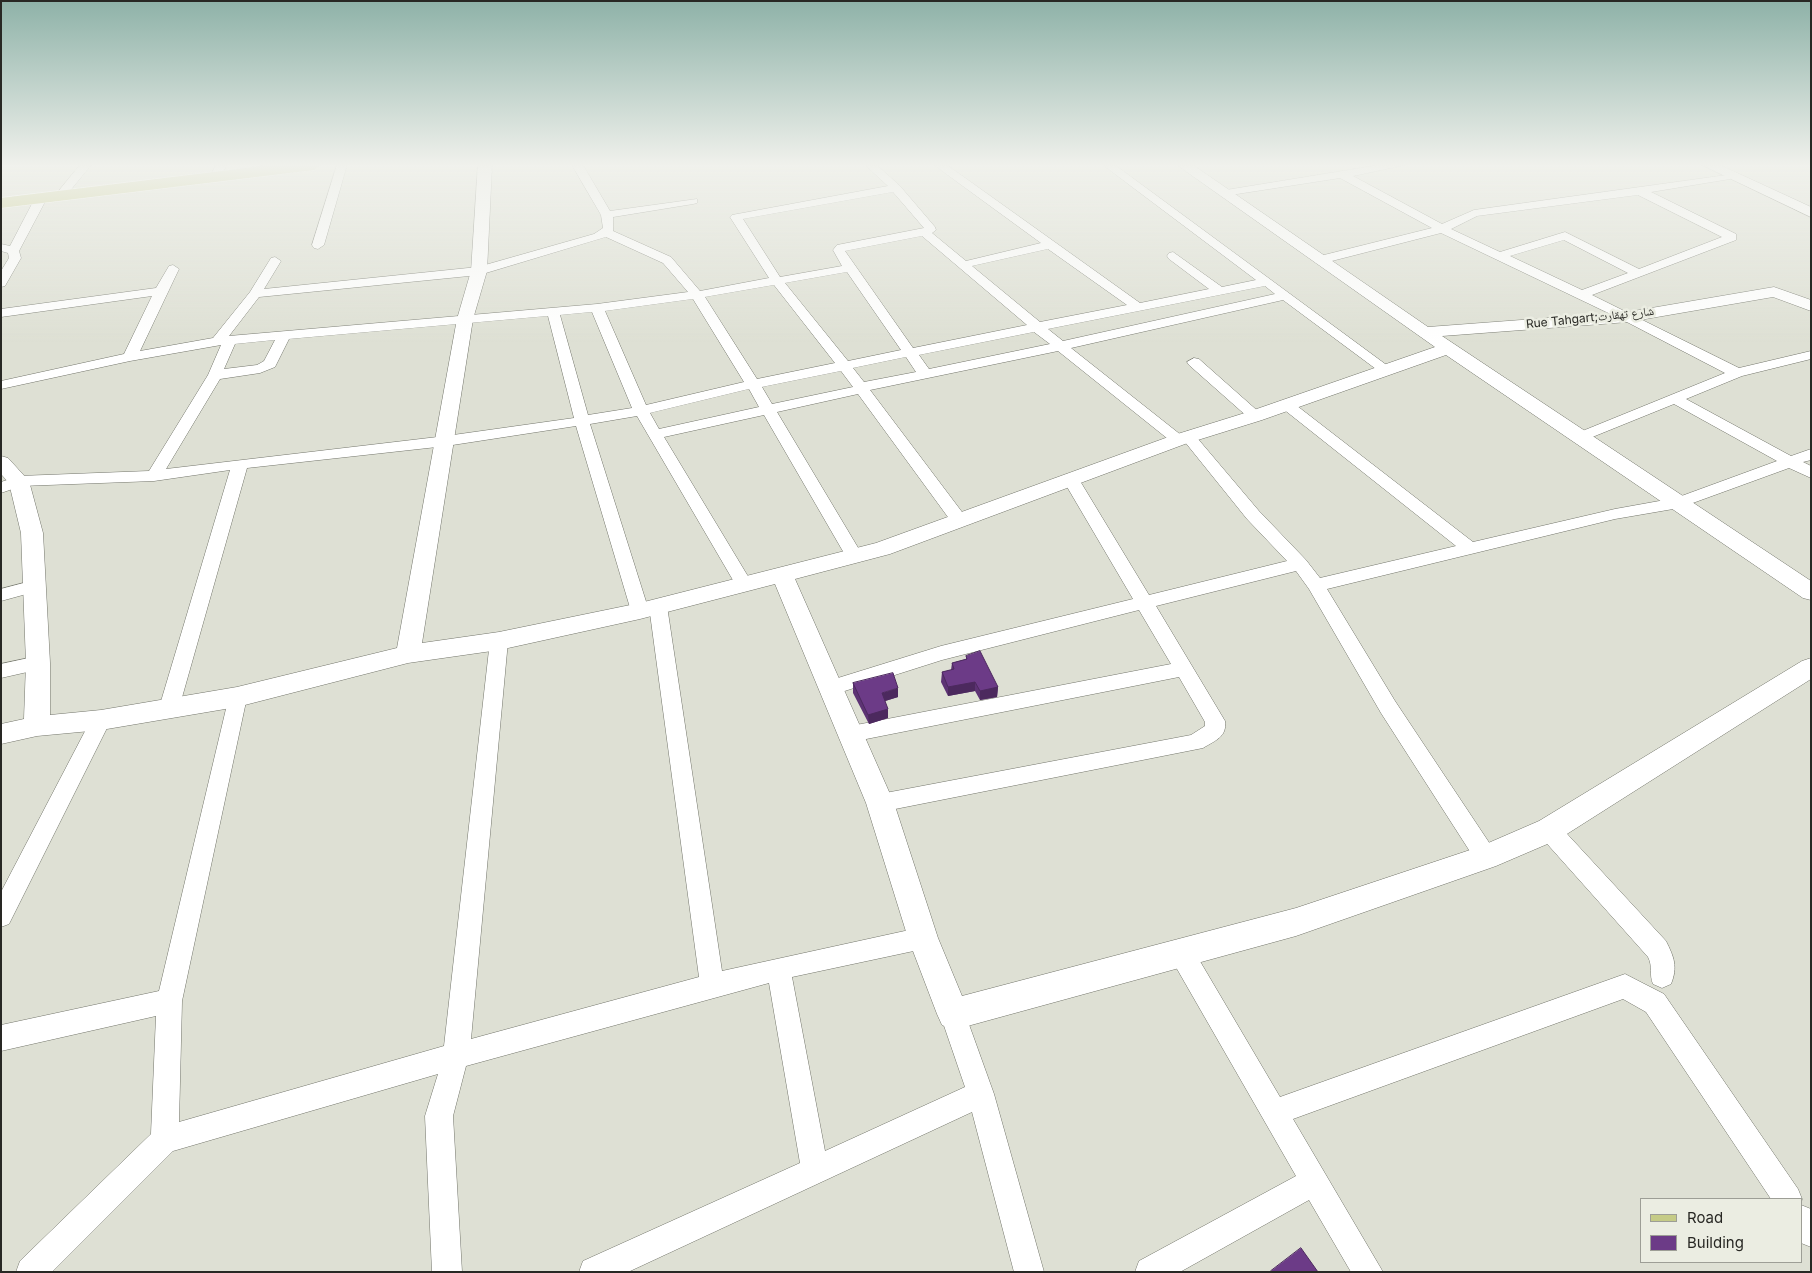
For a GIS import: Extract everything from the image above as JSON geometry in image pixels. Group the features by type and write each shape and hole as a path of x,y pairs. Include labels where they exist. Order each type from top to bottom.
{"street":[{"path":"1,283 15,258 13,251 27,224"},
{"path":"318,245 324,224"},
{"path":"408,654 446,441 465,319 479,271 482,224"},
{"path":"255,294 479,271 598,237 609,229 608,224"},
{"path":"741,224 777,281 844,365 959,520"},
{"path":"925,374 839,250 841,248 930,230 926,224"},
{"path":"1020,224 1138,308"},
{"path":"1188,224 1386,369"},
{"path":"1269,224 1448,348 1811,592"},
{"path":"1433,224 1628,317 1737,373"},
{"path":"1320,260 1442,229 1451,224"},
{"path":"1581,295 1732,237 1707,224"},
{"path":"604,232 667,260 696,295 753,384 854,556"},
{"path":"924,232 1037,328 1183,438 1300,564 1316,585 1388,707 1486,857"},
{"path":"1498,256 1565,236 1638,273"},
{"path":"963,264 1049,245"},
{"path":"1,247 13,251"},
{"path":"1174,256 1221,292"},
{"path":"154,476 215,375 224,341 275,261"},
{"path":"1,385 130,357 224,341 597,308 696,295 850,268"},
{"path":"130,357 161,290 173,269"},
{"path":"37,726 38,663 32,533 6,473 154,476 240,464 446,441 582,421 641,411 753,384 844,365 1267,282"},
{"path":"1,314 161,290"},
{"name":"Rue Tahgart;شارع تهقارت","path":"1425,332 1628,317 1774,292 1811,306"},
{"path":"655,434 1284,296"},
{"path":"597,308 641,411 743,583"},
{"path":"552,312 582,421 649,609 712,984"},
{"path":"215,375 260,369 270,364 284,336"},
{"path":"1,734 37,726 101,720 237,696 408,654 498,641 649,609 743,583 882,549 1183,438 1255,416 1448,348"},
{"path":"1580,437 1737,373 1804,357 1811,365"},
{"path":"1194,362 1255,416"},
{"path":"1676,399 1811,473"},
{"path":"1287,405 1470,548"},
{"path":"1316,585 1615,514 1679,503 1811,454"},
{"path":"169,708 240,464"},
{"path":"880,803 1196,742 1216,730 1216,721 1070,480"},
{"path":"832,687 941,653 1300,564"},
{"path":"782,575 832,687 880,803 923,938 953,1014 981,1094 1029,1272"},
{"path":"1,595 35,586"},
{"path":"447,1272 439,1116 456,1056 498,641"},
{"path":"1,671 38,663"},
{"path":"953,1014 1296,922 1486,857 1549,830 1811,667"},
{"path":"851,734 1184,669"},
{"path":"165,1140 169,1001 237,696"},
{"path":"1,916 101,720"},
{"path":"1549,830 1657,949 1663,960 1662,976"},
{"path":"31,1272 165,1140 712,984 923,938"},
{"path":"1182,954 1368,1272"},
{"path":"779,970 814,1171"},
{"path":"1274,1113 1624,986 1655,1003 1787,1198"},
{"path":"1,1038 169,1001"},
{"path":"594,1272 981,1094"},
{"path":"1150,1272 1315,1181"},
{"path":"1802,1220 1811,1234"}],"building":[{"path":"980,651 998,687 980,691 975,682 948,687 942,672 954,669 952,663 967,659 966,656"},
{"path":"893,673 898,688 882,693 888,709 868,715 853,683"},
{"path":"1301,1248 1318,1272 1271,1271"}]}
